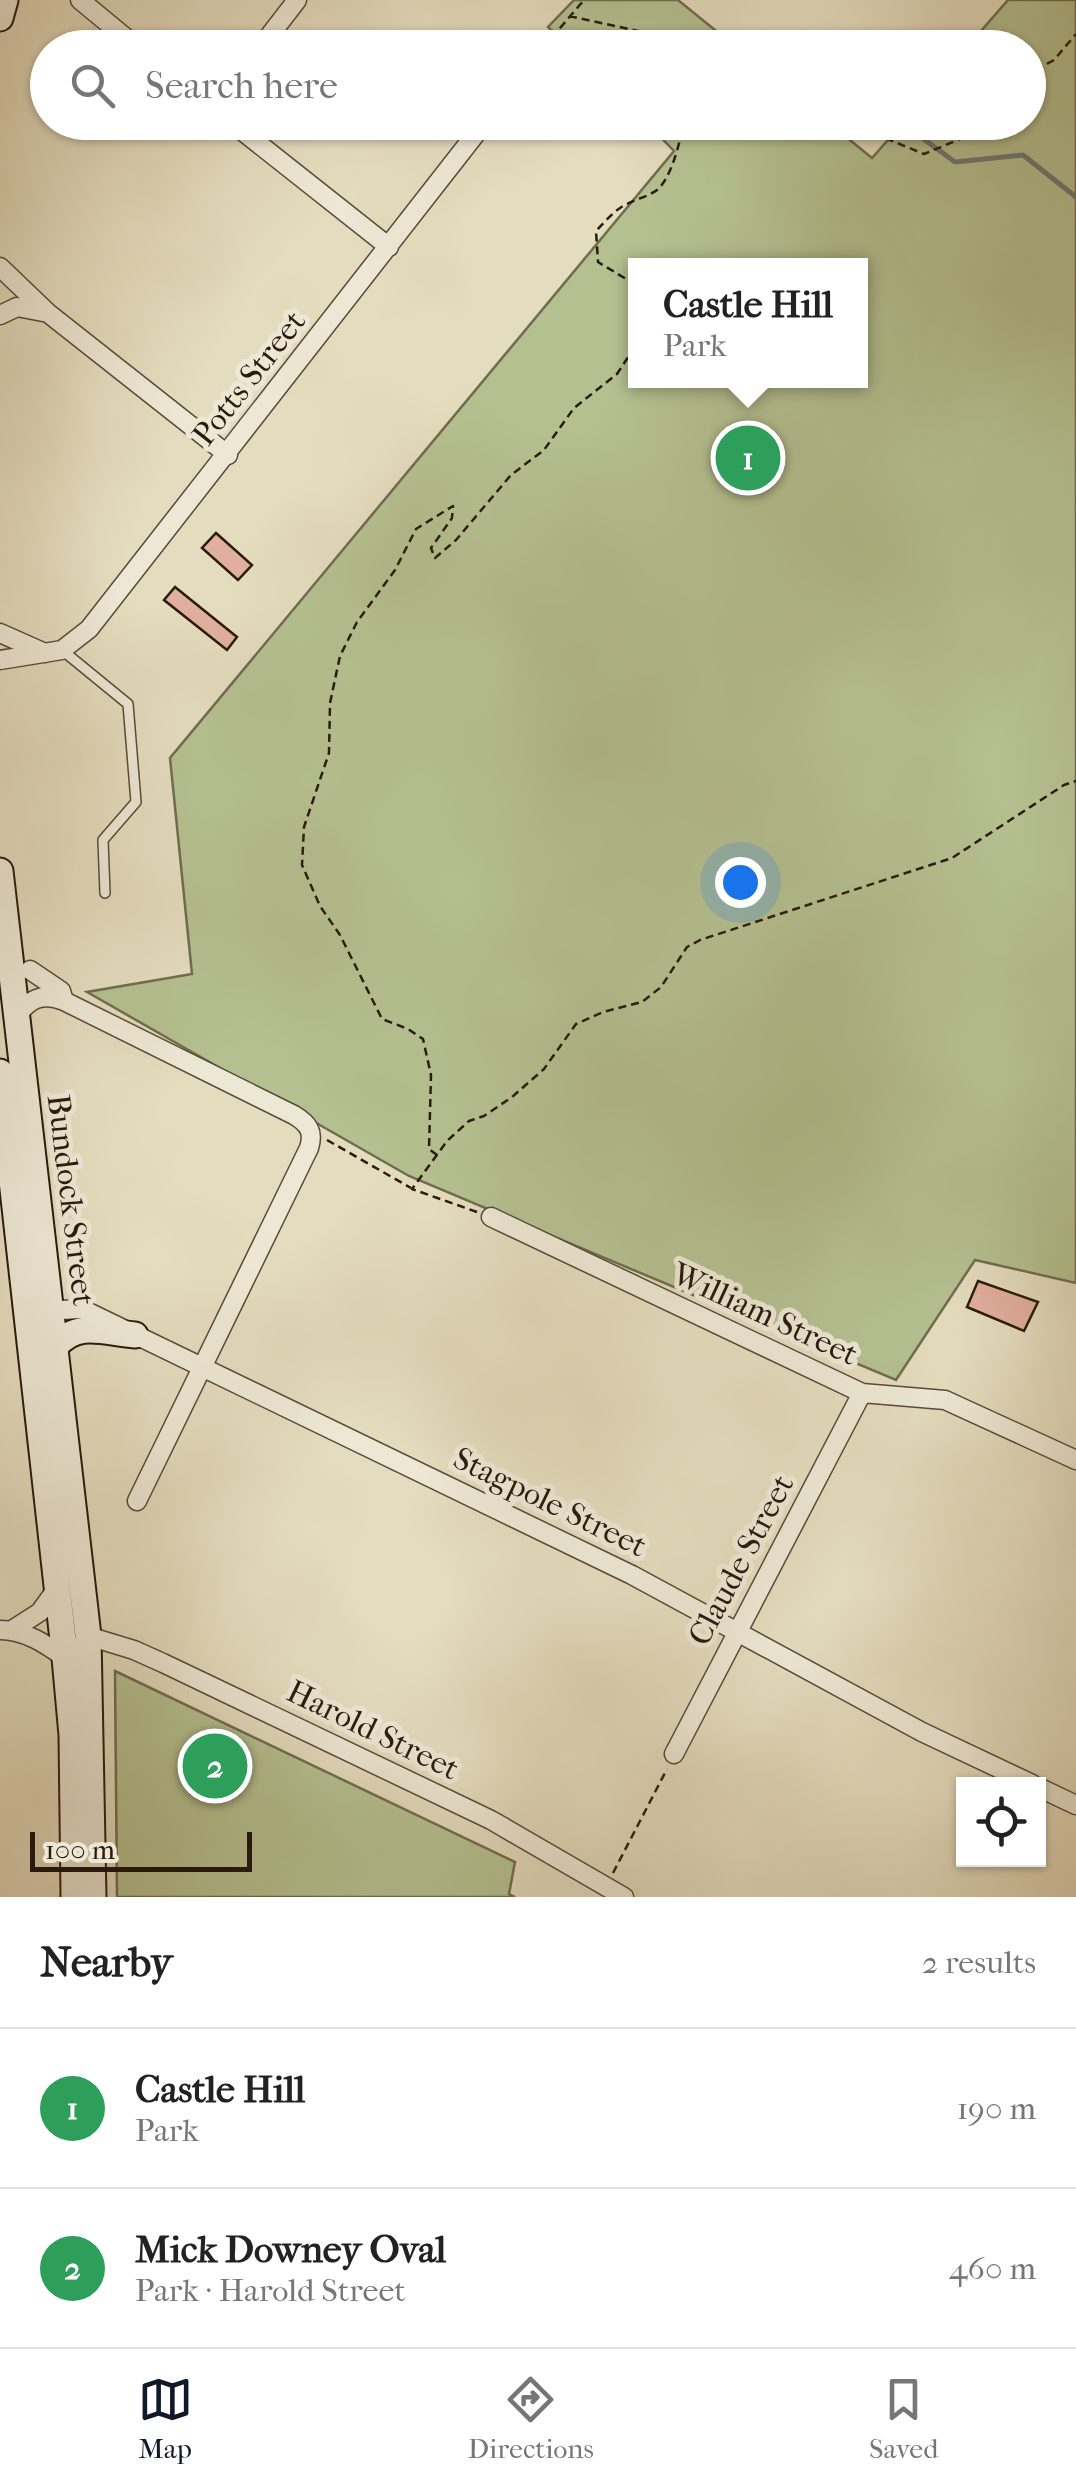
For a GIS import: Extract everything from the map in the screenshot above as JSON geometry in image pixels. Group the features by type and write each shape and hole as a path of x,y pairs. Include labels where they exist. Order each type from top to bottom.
{"main road":[{"path":"0,18 4,0"},
{"name":"Bundock Street","path":"0,871 40,1310 72,1735 74,1897"},
{"name":"Bundock Street","path":"0,1072 40,1310 56,1346 88,1636 93,1897"},
{"path":"56,1346 64,1337 84,1329 135,1334"}],"street":[{"path":"80,0 116,30"},
{"path":"274,30 297,0"},
{"path":"253,140 390,247"},
{"name":"Potts Street","path":"55,652 90,630 110,606 471,140"},
{"path":"0,267 48,313 228,454"},
{"path":"0,315 17,307 48,313"},
{"path":"0,633 13,642 55,652"},
{"path":"0,660 55,652"},
{"path":"30,970 61,991 64,1000"},
{"path":"10,1006 52,996 64,1000 305,1122 312,1138 138,1501"},
{"name":"William Street","path":"492,1217 862,1394 945,1400 1076,1460"},
{"name":"Stagpole Street","path":"40,1310 82,1309 135,1334 632,1574 922,1732 1017,1777"},
{"name":"Claude Street","path":"674,1754 862,1394"},
{"path":"6,1630 40,1612 58,1587"},
{"path":"6,1630 45,1643 65,1658"},
{"name":"Harold Street","path":"88,1636 163,1663 427,1789 490,1820 624,1897"},
{"name":"Stagpole Street","path":"1046,1791 1076,1805"}],"lane":[{"path":"55,652 128,704 136,802 103,840 105,894"}],"path":[{"path":"558,30 584,0"},
{"path":"569,16 634,30"},
{"path":"1046,64 1076,34"},
{"path":"628,280 598,262 596,231 620,208 657,190 667,177 681,140"},
{"path":"890,140 924,154 958,140"},
{"path":"437,1155 429,1150 431,1074 423,1039 382,1019 302,865 304,827 329,753 330,703 340,656 357,622 395,570 416,529 452,506 452,518 431,548 435,558 512,476 544,450 574,408 618,374 628,358"},
{"path":"412,1188 469,1121 512,1097 544,1069 576,1024 642,1002 661,987 687,947 952,858 1076,781"},
{"path":"305,1122 319,1137 412,1188 492,1217"},
{"path":"606,1887 674,1754"}],"green space":[{"path":"574,0 678,0 715,30 551,30 548,27"},
{"path":"1008,0 1076,0 1076,1283 975,1260 896,1380 409,1176 87,992 192,974 170,758 674,151 663,140 850,140 872,158 888,140 1046,140 1046,30 982,30"},
{"path":"115,1671 515,1862 509,1894 515,1897 117,1897"}],"building":[{"path":"216,533 252,565 238,580 202,548"},
{"path":"175,587 237,637 227,650 164,600"},
{"path":"978,1281 1038,1302 1024,1331 967,1307"}],"waterway":[{"path":"925,140 955,162 1023,155 1076,197"}],"place":[{"name":"Castle Hill","path":"748,458"},
{"name":"Mick Downey Oval","path":"215,1766"}]}
